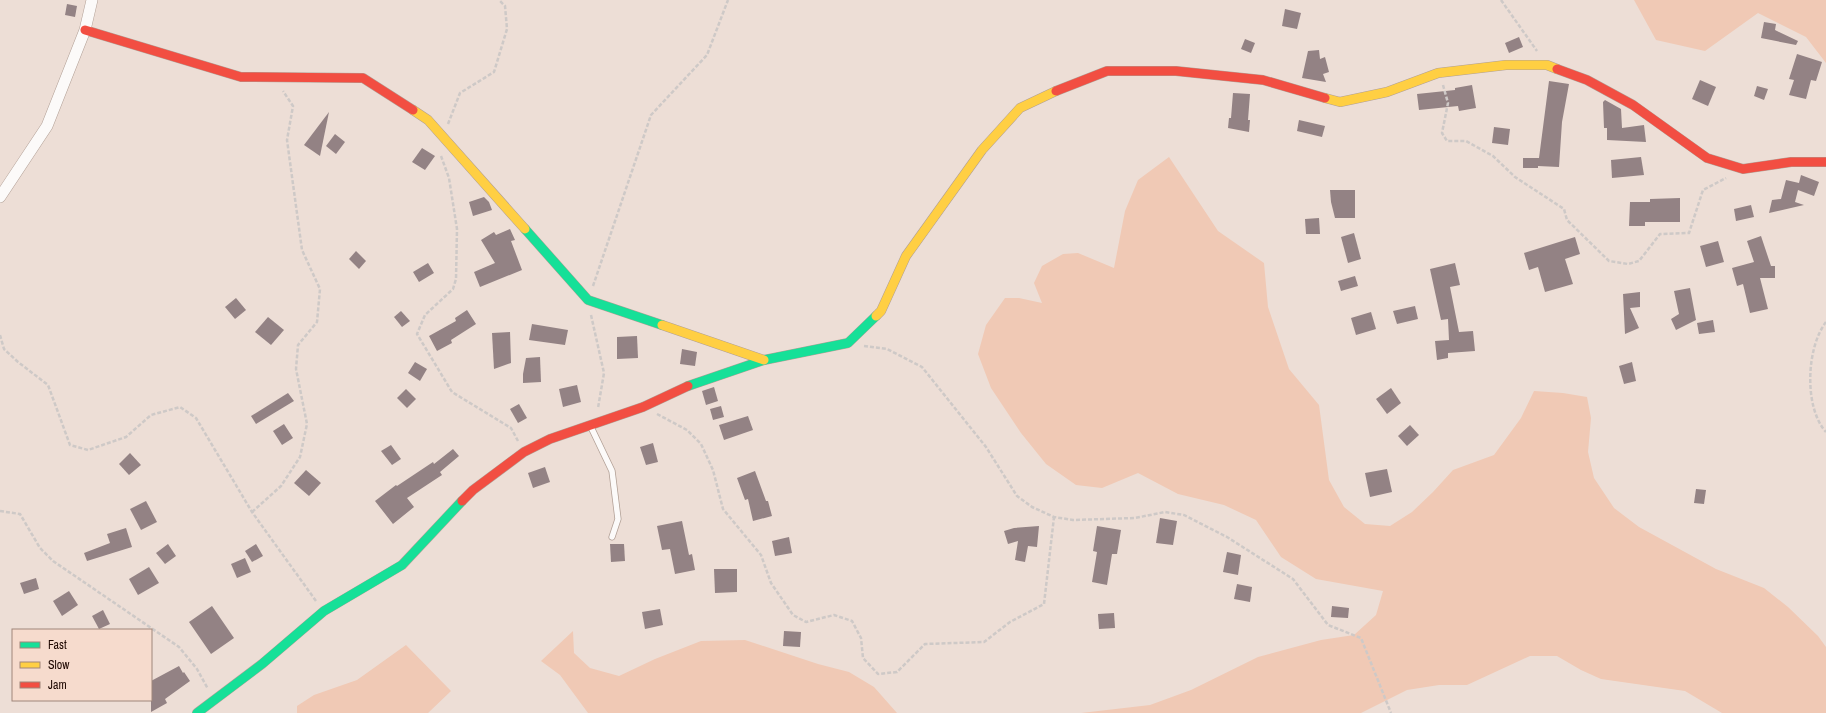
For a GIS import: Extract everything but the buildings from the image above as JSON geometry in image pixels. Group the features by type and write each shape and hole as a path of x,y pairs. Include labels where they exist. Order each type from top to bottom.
{"street":[{"path":"0,198 47,126 85,30 92,0"},
{"path":"85,30 242,77 363,78 428,120 588,300 764,360"},
{"path":"197,713 262,664 324,611 402,565 473,490 524,452 550,439 643,407 678,389 764,360 848,343 881,311 906,256 982,150 1020,108 1068,85 1107,71 1176,71 1263,80 1340,102 1387,92 1438,73 1506,65 1547,65 1588,80 1633,105 1708,158 1743,169 1791,162 1826,162"}],"lane":[{"path":"590,425 612,471 618,519 612,537"}],"path":[{"path":"499,0 505,6 508,29 494,72 460,93 438,150 449,178 456,222 456,279 453,289 425,315 417,334 452,392 511,428 524,452"},
{"path":"590,425 598,411 604,373 588,300 650,115 707,55 728,0"},
{"path":"1501,0 1547,65"},
{"path":"1438,73 1448,102 1442,133 1447,141 1466,141 1493,156 1515,177 1564,209 1567,220 1609,261 1628,264 1639,261 1660,234 1689,233 1703,190 1743,169"},
{"path":"252,512 281,486 300,457 308,424 296,369 298,346 317,322 320,289 302,250 287,140 293,106 274,77"},
{"path":"1826,322 1819,331 1810,369 1813,408 1820,426 1826,432"},
{"path":"0,335 4,349 48,385 70,445 88,450 126,438 151,414 180,407 196,418 252,512 324,611"},
{"path":"848,343 887,349 922,367 986,447 1017,496 1032,507 1054,517 1073,520 1135,518 1165,512 1184,515 1227,536 1293,579 1328,625 1361,638 1391,713"},
{"path":"643,407 687,430 701,444 713,470 723,509 761,555 771,583 793,615 806,622 834,615 852,622 861,638 863,658 878,674 897,672 925,644 984,642 1010,622 1044,604 1054,517"},
{"path":"0,511 20,514 40,548 54,562 179,647 197,669 214,700"}],"shaded area":[{"path":"1634,0 1826,0 1826,63 1806,37 1758,13 1705,51 1656,40"},
{"path":"1169,157 1218,231 1264,263 1268,307 1289,369 1319,405 1329,480 1344,507 1365,524 1390,526 1412,512 1453,470 1494,455 1521,418 1534,391 1563,393 1587,397 1591,418 1588,452 1594,478 1614,508 1639,527 1716,569 1764,588 1788,607 1818,636 1826,647 1826,713 1722,713 1685,691 1601,679 1581,670 1557,656 1530,656 1467,685 1439,685 1407,690 1361,713 1081,713 1150,705 1191,690 1258,657 1321,640 1354,635 1376,615 1383,591 1316,579 1281,557 1256,520 1224,505 1178,494 1138,473 1102,488 1076,485 1046,464 1021,433 991,388 978,354 986,325 1005,298 1019,298 1042,303 1034,283 1042,266 1063,254 1078,253 1114,268 1125,211 1138,180"},
{"path":"573,631 574,653 590,668 619,676 655,659 701,641 745,640 818,664 849,672 874,687 897,713 588,713 560,675 541,661"},
{"path":"406,645 451,691 428,713 297,713 297,706 314,695 357,680"}],"traffic: fast":[{"path":"525,229 588,300 662,325"},
{"path":"688,386 764,360 848,343 876,316"},
{"path":"197,713 262,664 324,611 402,565 462,501"}],"traffic: slow":[{"path":"1325,98 1340,102 1387,92 1438,73 1506,65 1547,65 1557,69"},
{"path":"876,316 881,311 906,256 982,150 1020,108 1056,91"},
{"path":"413,110 428,120 525,229"},
{"path":"662,325 764,360"}],"traffic: jam":[{"path":"85,30 241,77 363,78 413,110"},
{"path":"1557,69 1587,80 1633,105 1707,158 1743,169 1791,162 1826,162"},
{"path":"1056,91 1107,71 1176,71 1263,80 1325,98"},
{"path":"462,501 473,490 524,452 550,439 643,407 688,386"}]}
